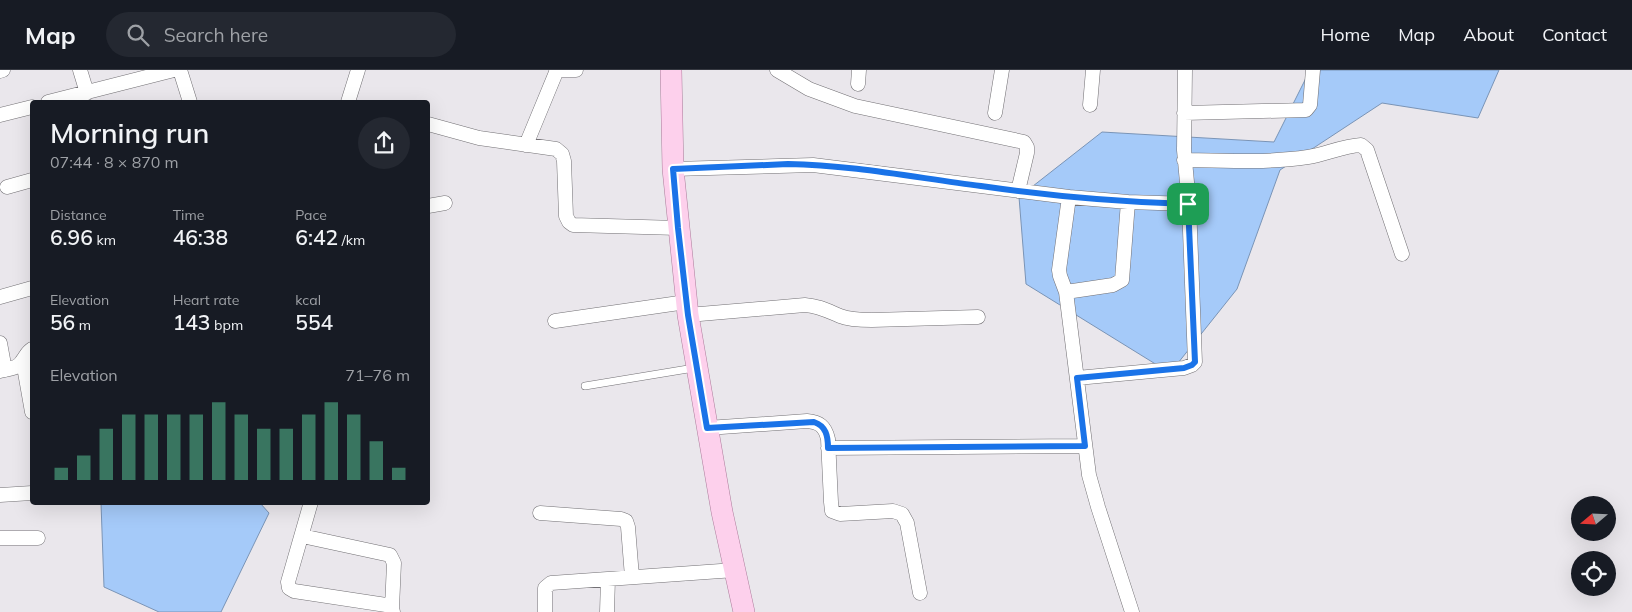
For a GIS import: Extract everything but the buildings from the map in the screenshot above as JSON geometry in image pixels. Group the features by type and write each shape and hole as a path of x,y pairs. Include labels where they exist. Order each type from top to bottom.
{"main road":[{"path":"671,70 673,169 687,309 722,512 744,612"}],"street":[{"path":"80,70 87,93"},
{"path":"57,100 174,70"},
{"path":"180,70 189,100"},
{"path":"352,100 358,70"},
{"path":"526,145 556,70 576,70"},
{"path":"777,70 809,89 855,106 1024,142 1027,147 1027,153 1018,191"},
{"path":"995,114 1002,70"},
{"path":"1090,105 1093,70"},
{"path":"1077,378 1184,368 1192,365 1195,356 1184,151 1185,70"},
{"path":"1184,113 1306,110 1310,105 1313,70"},
{"path":"0,115 30,108"},
{"path":"430,125 479,138 556,149 562,154 564,161 566,216 571,224 678,228"},
{"path":"1184,151 1247,162 1325,154 1361,146 1367,150 1402,254"},
{"path":"673,169 813,165 1069,197 1128,202 1188,204"},
{"path":"7,187 30,181"},
{"path":"1069,197 1060,276 1066,292 1085,446 1092,488 1132,612"},
{"path":"1066,292 1113,285 1122,280 1128,202"},
{"path":"430,206 445,203"},
{"path":"0,296 30,288"},
{"path":"555,322 687,309 806,306 824,308 847,318 864,320 978,317"},
{"path":"0,343 2,370 17,366 30,350"},
{"path":"23,361 30,401"},
{"path":"707,428 814,422 819,424 826,432 832,511 840,514 893,511 902,514 907,523 920,593"},
{"path":"828,448 1085,446"},
{"path":"0,495 30,493"},
{"path":"310,505 288,582 291,590 378,603 389,606 392,610"},
{"path":"540,513 626,521 632,577"},
{"path":"302,536 390,555 394,563 392,610"},
{"path":"0,538 38,538"},
{"path":"545,612 544,591 548,584 735,570"},
{"path":"607,612 608,579"}],"lane":[{"path":"585,386 697,368"}],"water":[{"path":"1310,70 1499,70 1478,118 1382,103 1280,170 1237,289 1170,373 1026,284 1019,197 1102,132 1274,142"},
{"path":"101,505 262,505 269,513 221,612 159,612 104,587"}],"route":[{"path":"788,164 813,165 1069,197 1128,202 1188,204 1195,362 1189,367 1184,368 1077,378 1085,446 828,448 826,432 823,427 814,422 707,428 688,315 673,169 788,164"}]}
